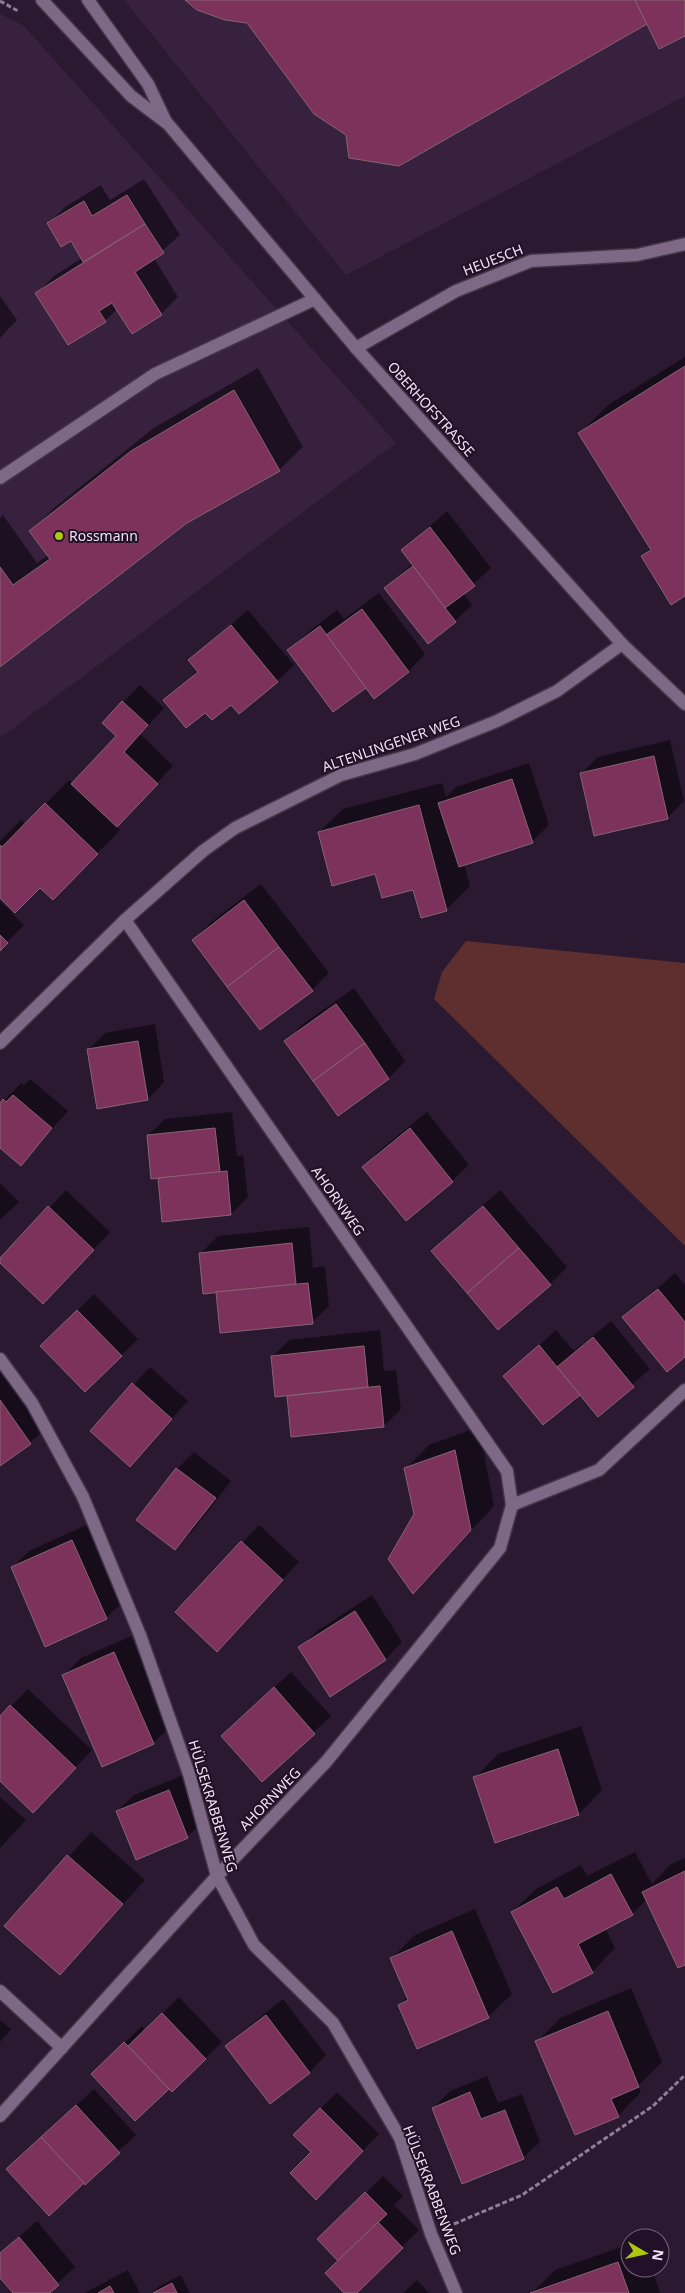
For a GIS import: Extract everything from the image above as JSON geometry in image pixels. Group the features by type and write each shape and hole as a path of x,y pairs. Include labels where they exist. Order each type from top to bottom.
{"street":[{"name":"OBERHOFSTRASSE","path":"42,0 131,96 168,124 356,348 622,644 685,704"},
{"name":"OBERHOFSTRASSE","path":"88,0 148,84 168,124"},
{"name":"HEUESCH","path":"356,348 456,291 531,260 637,255 685,244"},
{"path":"0,478 154,374 315,299"},
{"name":"ALTENLINGENER WEG","path":"0,1043 125,920 202,851 235,828 340,775 416,754 497,721 557,691 622,644"},
{"name":"AHORNWEG","path":"0,2116 217,1876 326,1762 500,1548 512,1505 506,1471 125,920"},
{"name":"HÜLSEKRABBENWEG","path":"0,1359 32,1403 87,1507 140,1635 186,1764 217,1876 254,1945 333,2023 400,2138 431,2234 456,2293"},
{"path":"512,1505 599,1470 685,1390"},
{"path":"0,1991 62,2048"}],"path":[{"path":"0,1 20,12"},
{"path":"431,2234 522,2195 653,2106 685,2074"}],"shaded area":[{"path":"124,0 685,0 685,96 346,275"},
{"path":"0,14 24,26 396,443 0,738"},
{"path":"466,941 685,963 685,1246 434,999 442,972"}],"building":[{"path":"185,0 635,0 647,24 399,166 349,158 346,135 314,114 247,23 225,20 197,10"},
{"path":"635,0 685,0 685,36 659,49"},
{"path":"127,195 145,224 83,262 71,241 61,247 47,223 84,201 92,216"},
{"path":"145,224 164,253 135,272 162,315 132,334 112,303 99,311 106,322 68,345 35,293"},
{"path":"685,366 685,596 671,605 641,556 651,550 578,433"},
{"path":"234,390 280,471 187,523 0,667 0,567 13,585 50,559 29,531 131,451"},
{"path":"430,527 475,586 445,608 401,550"},
{"path":"413,566 456,622 428,644 384,588"},
{"path":"362,609 409,672 374,699 326,635"},
{"path":"231,625 278,682 239,714 231,705 212,720 205,713 186,728 163,700 198,672 188,660"},
{"path":"320,626 366,688 333,712 287,650"},
{"path":"122,701 148,725 124,752 158,784 117,827 71,784 116,736 102,723"},
{"path":"654,756 668,819 594,836 580,773"},
{"path":"512,779 533,843 459,867 438,803"},
{"path":"45,803 98,854 53,900 40,888 15,913 0,898 0,845 2,847"},
{"path":"419,805 447,911 421,918 413,890 382,898 375,874 332,886 318,832"},
{"path":"244,900 279,947 227,987 192,940"},
{"path":"0,935 8,943 0,951"},
{"path":"279,947 313,991 260,1030 227,987"},
{"path":"336,1004 365,1043 313,1081 284,1041"},
{"path":"138,1041 148,1100 97,1109 87,1049"},
{"path":"365,1043 389,1079 338,1116 313,1081"},
{"path":"13,1095 52,1128 21,1166 0,1148 0,1103 3,1099 6,1102"},
{"path":"215,1128 220,1172 151,1179 147,1135"},
{"path":"410,1128 453,1182 406,1221 362,1167"},
{"path":"227,1171 231,1215 162,1222 158,1178"},
{"path":"48,1206 94,1250 43,1304 0,1263 0,1258"},
{"path":"483,1206 519,1248 467,1293 431,1251"},
{"path":"292,1243 296,1284 203,1294 199,1253"},
{"path":"519,1248 551,1285 498,1330 467,1293"},
{"path":"308,1283 313,1324 220,1333 216,1292"},
{"path":"658,1289 685,1322 685,1357 667,1372 622,1317"},
{"path":"77,1310 122,1356 85,1392 40,1346"},
{"path":"593,1337 634,1387 598,1417 557,1367"},
{"path":"539,1345 580,1395 543,1425 503,1376"},
{"path":"364,1346 368,1387 275,1397 271,1356"},
{"path":"132,1383 172,1419 130,1467 90,1431"},
{"path":"380,1386 384,1427 291,1437 287,1396"},
{"path":"0,1400 31,1444 0,1466"},
{"path":"455,1450 471,1530 413,1594 388,1559 414,1514 404,1468"},
{"path":"176,1468 216,1498 175,1550 136,1520"},
{"path":"72,1540 107,1619 45,1647 11,1567"},
{"path":"241,1541 283,1580 217,1652 175,1612"},
{"path":"355,1611 386,1660 330,1697 298,1647"},
{"path":"114,1652 154,1744 102,1767 62,1675"},
{"path":"274,1687 315,1734 262,1782 221,1736"},
{"path":"10,1705 76,1768 33,1813 0,1781 0,1716"},
{"path":"558,1749 579,1815 495,1843 473,1777"},
{"path":"169,1790 188,1838 136,1860 116,1811"},
{"path":"67,1855 123,1904 60,1975 4,1926"},
{"path":"685,1871 685,1965 678,1968 642,1892"},
{"path":"611,1874 633,1915 578,1944 593,1973 553,1993 511,1912 557,1887 564,1899"},
{"path":"452,1931 489,2018 417,2049 398,2005 408,2000 390,1958"},
{"path":"608,2011 639,2087 611,2099 619,2117 575,2135 535,2041"},
{"path":"162,2013 206,2059 172,2092 128,2046"},
{"path":"266,2015 310,2073 270,2104 225,2046"},
{"path":"124,2042 169,2089 135,2121 91,2074"},
{"path":"470,2092 481,2119 505,2110 524,2159 462,2184 432,2108"},
{"path":"76,2105 120,2153 85,2185 41,2137"},
{"path":"320,2108 363,2151 316,2200 290,2173 311,2152 293,2135"},
{"path":"41,2137 84,2183 49,2216 6,2169"},
{"path":"365,2192 387,2214 338,2261 317,2239"},
{"path":"378,2222 403,2248 357,2293 344,2293 325,2273"},
{"path":"19,2237 59,2285 50,2293 13,2293 0,2278 0,2253"},
{"path":"618,2262 620,2278 624,2278 629,2293 530,2293"},
{"path":"172,2283 177,2293 153,2293"},
{"path":"110,2286 114,2293 98,2293"}],"place":[{"name":"Rossmann","path":"59,536"}]}
